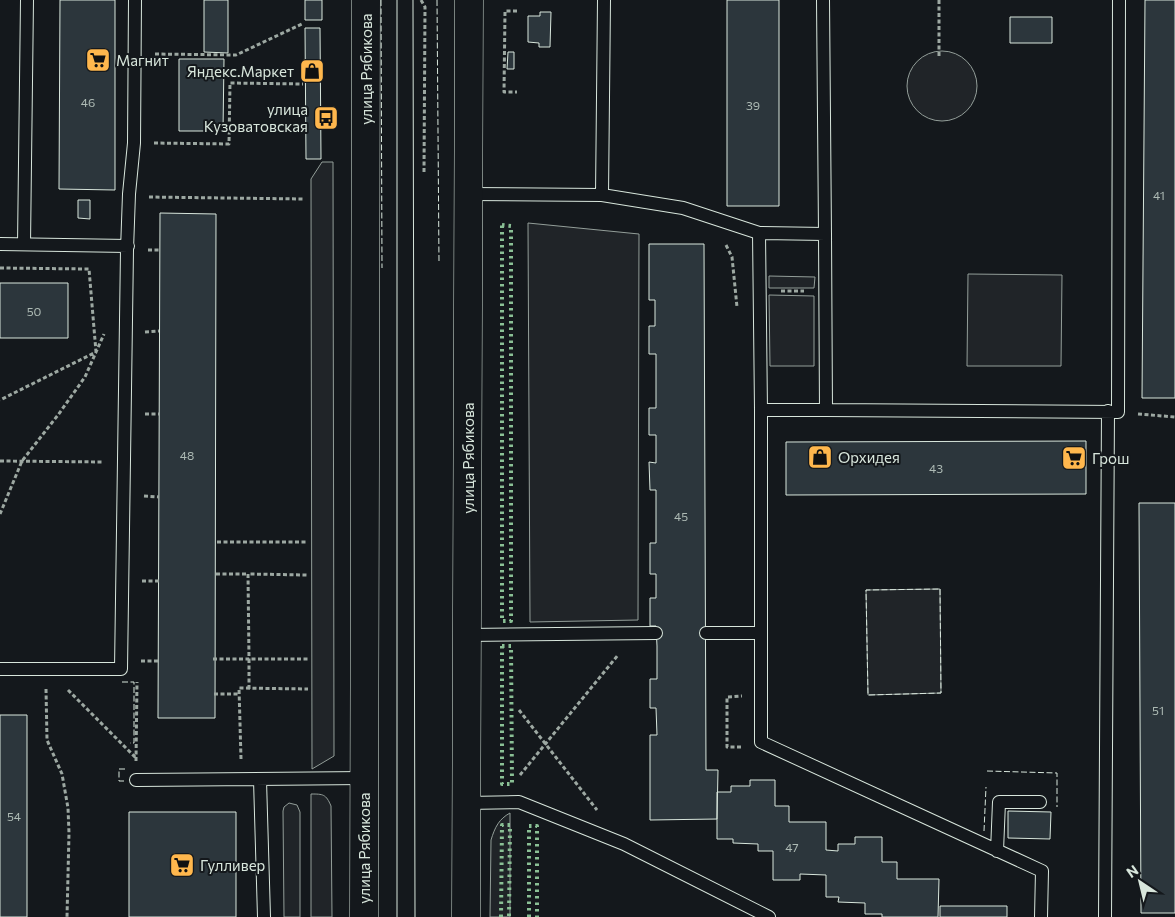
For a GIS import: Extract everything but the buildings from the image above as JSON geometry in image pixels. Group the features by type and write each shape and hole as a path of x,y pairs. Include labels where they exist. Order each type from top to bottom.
{"main road":[{"name":"улица Рябикова","path":"364,917 366,0"},
{"name":"улица Рябикова","path":"466,917 469,0"}],"lane":[{"path":"24,244 27,0"},
{"path":"0,669 121,669 129,198 134,143 135,0"},
{"path":"602,195 604,0"},
{"path":"823,0 826,410"},
{"path":"1105,917 1119,0"},
{"path":"469,194 602,195 683,208 759,233 825,234"},
{"path":"759,233 761,742 1042,871 1041,917"},
{"path":"0,244 128,246"},
{"path":"761,410 1113,411"},
{"path":"467,635 656,633"},
{"path":"706,633 761,633"},
{"path":"136,780 365,778"},
{"path":"260,780 264,917"},
{"path":"467,803 520,802 624,844 770,917"},
{"path":"997,851 999,802 1040,802"}],"path":[{"path":"420,0 425,7 424,172"},
{"path":"939,0 939,56"},
{"path":"517,11 505,11 504,83 504,92 517,92"},
{"path":"135,54 236,55 302,24"},
{"path":"134,143 229,144 230,83 302,84"},
{"path":"145,199 150,197 303,199"},
{"path":"0,268 89,269 96,352"},
{"path":"760,291 825,292"},
{"path":"0,514 22,461 85,377 108,326"},
{"path":"141,332 160,332"},
{"path":"0,400 96,352"},
{"path":"1113,411 1175,417"},
{"path":"140,414 159,414"},
{"path":"0,461 124,462"},
{"path":"139,496 159,497"},
{"path":"218,542 306,542"},
{"path":"216,574 307,575"},
{"path":"248,574 249,689"},
{"path":"138,581 159,581"},
{"path":"520,775 636,633"},
{"path":"213,659 308,659"},
{"path":"137,661 158,661"},
{"path":"46,669 136,759"},
{"path":"46,669 47,740 62,774 68,808 67,917"},
{"path":"136,780 137,679"},
{"path":"242,780 240,688 308,689"},
{"path":"214,694 240,694"},
{"path":"519,710 624,844"}],"shaded area":[{"path":"942,51 961,57 971,67 977,86 971,105 961,115 942,121 923,115 913,105 907,86 913,67 923,57"},
{"path":"322,162 333,162 334,756 312,769 311,179"},
{"path":"528,223 639,234 638,620 530,622"},
{"path":"968,274 1062,275 1061,366 967,366"},
{"path":"769,276 815,277 814,288 769,288"},
{"path":"769,295 814,296 814,366 770,366"},
{"path":"940,589 941,693 868,695 866,590"},
{"path":"311,794 324,796 331,806 332,917 311,917"},
{"path":"289,803 297,805 300,812 300,917 284,917 283,811 284,807"},
{"path":"510,813 510,917 490,917 491,840 498,824"}],"tram line":[{"path":"397,0 397,917"},
{"path":"413,0 415,917"}],"hedge":[{"path":"502,225 511,226 511,621 502,621 502,225"},
{"path":"502,646 511,646 512,784 502,784 502,646"},
{"path":"501,917 502,825 510,825 509,917"},
{"path":"529,917 529,826 537,826 537,917"}],"fence":[{"path":"381,0 382,268"},
{"path":"437,0 439,263"},
{"path":"940,589 941,693 868,695 866,590 940,589"},
{"path":"122,682 134,682 134,743 130,743"},
{"path":"125,769 119,769 119,781 125,781"},
{"path":"987,771 1057,773 1057,807"},
{"path":"984,831 986,787"}],"place":[{"name":"Магнит","path":"98,60"},
{"name":"Яндекс.Маркет","path":"312,71"},
{"name":"улица Кузоватовская","path":"326,118"},
{"name":"Орхидея","path":"820,457"},
{"name":"Грош","path":"1074,458"},
{"name":"Гулливер","path":"182,865"}]}
